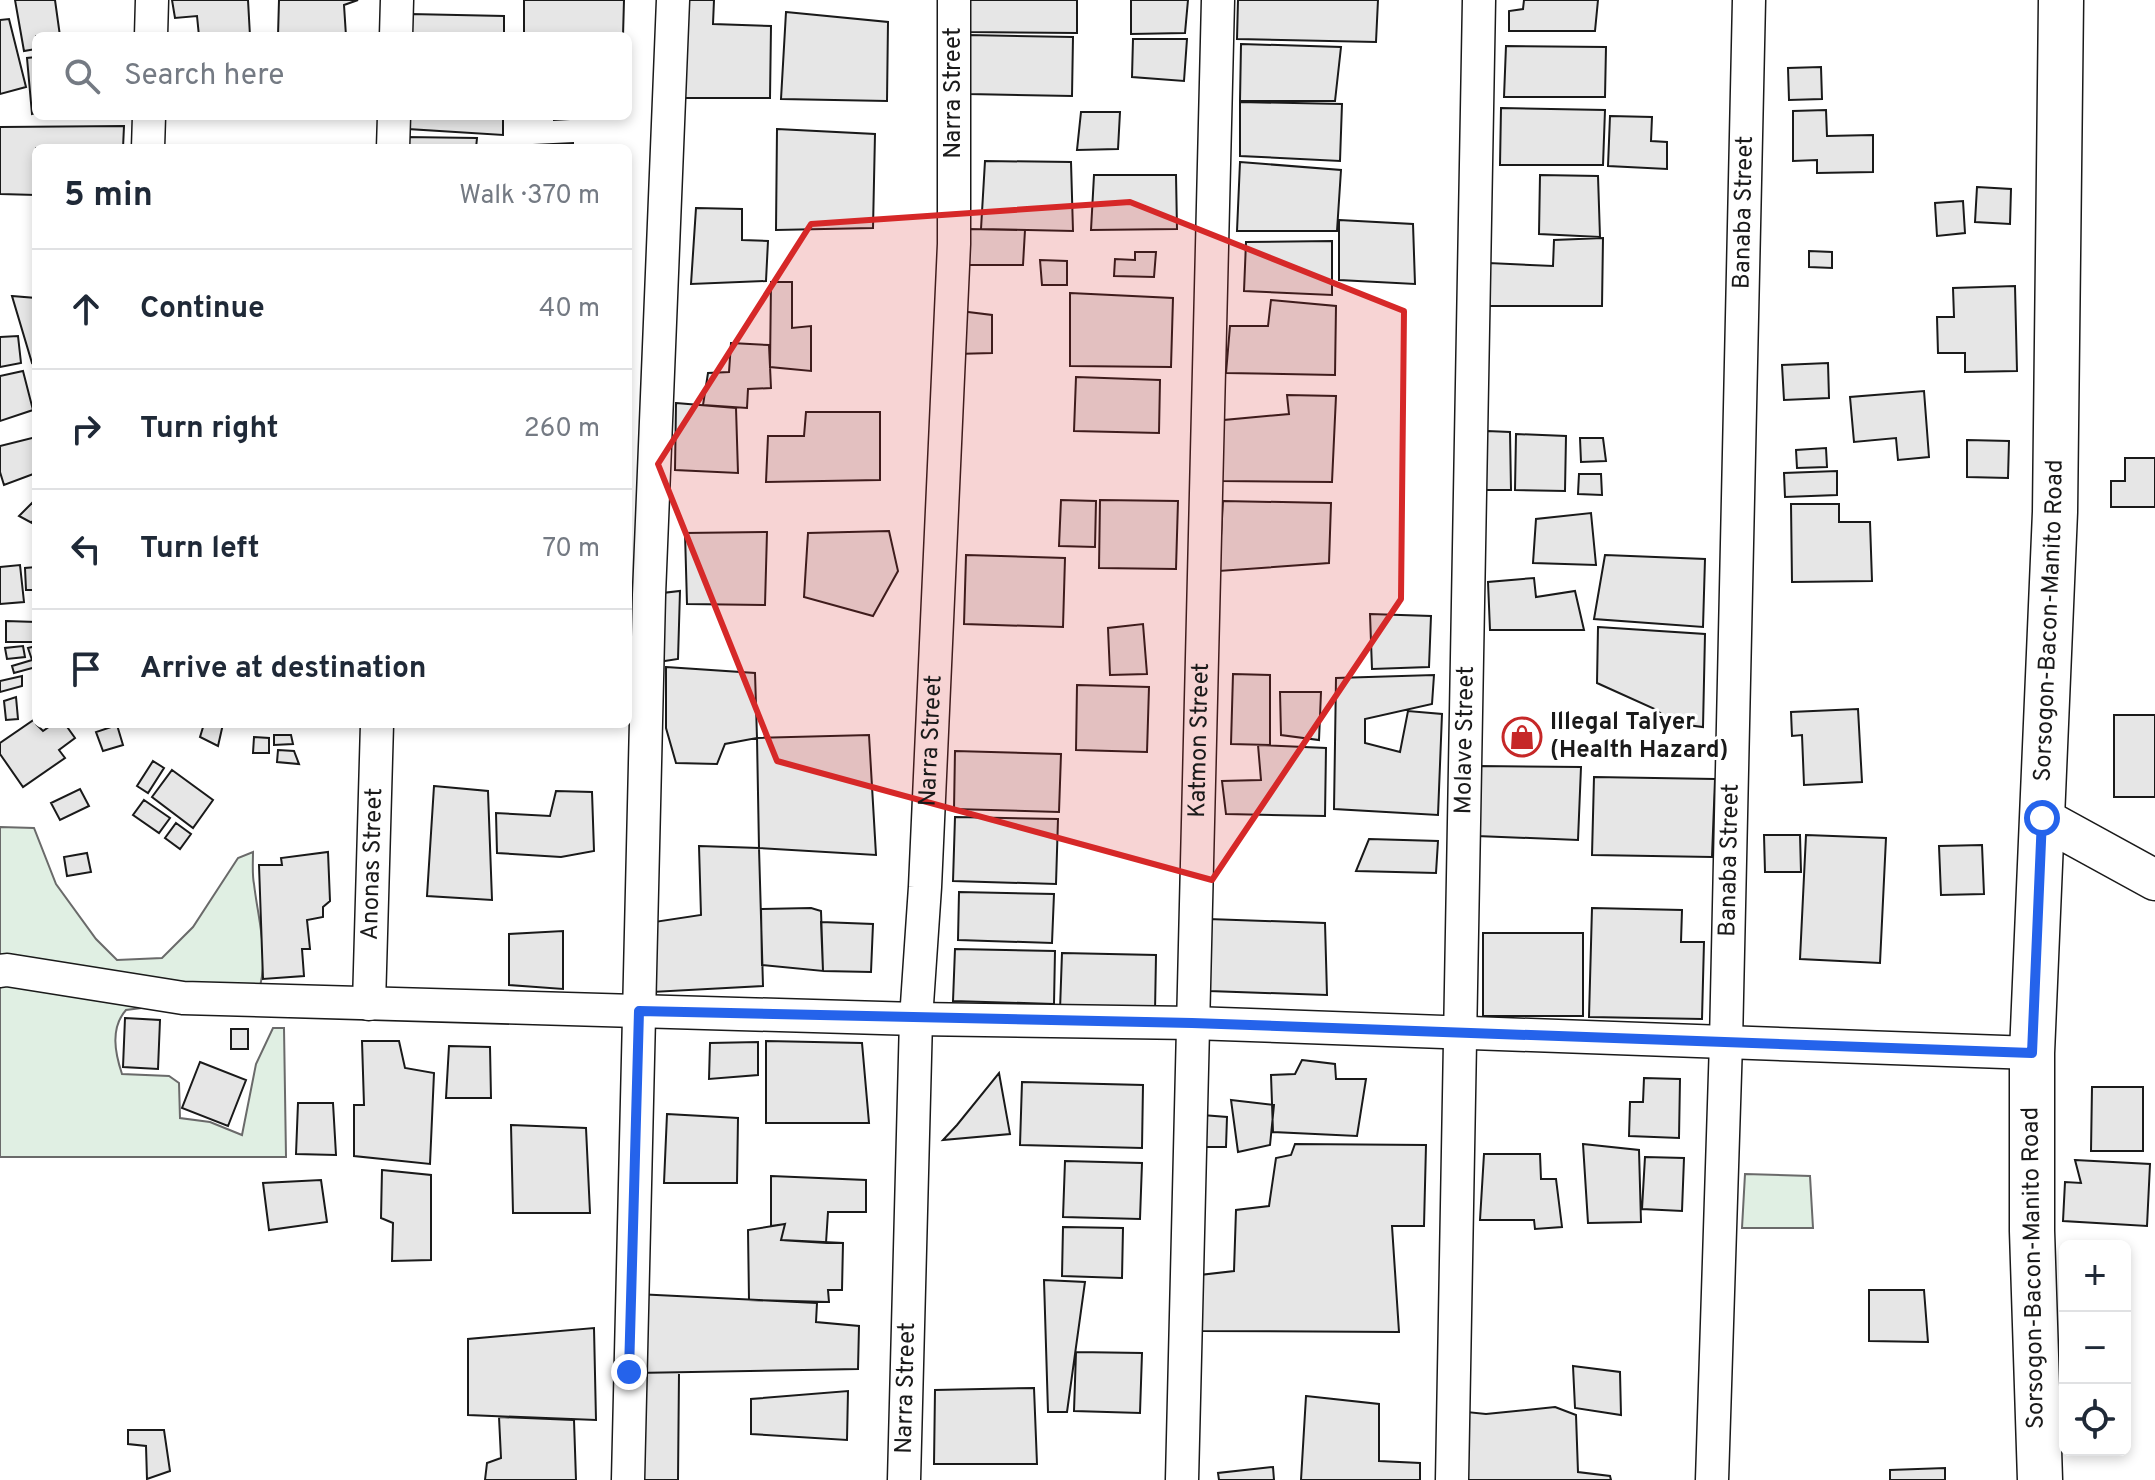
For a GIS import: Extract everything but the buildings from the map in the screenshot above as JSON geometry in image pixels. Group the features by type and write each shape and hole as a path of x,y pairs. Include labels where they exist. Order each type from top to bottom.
{"main road":[{"name":"Sorsogon-Bacon-Manito Road","path":"2040,1480 2032,1231 2032,1053 2055,512 2061,0"}],"street":[{"path":"151,32 152,0"},
{"path":"396,32 397,0"},
{"path":"628,1480 649,595 673,0"},
{"name":"Narra Street","path":"904,1480 916,1019 925,887 954,244 954,0"},
{"name":"Katmon Street","path":"1182,1480 1218,0"},
{"name":"Molave Street","path":"1452,1480 1479,0"},
{"name":"Banaba Street","path":"1712,1480 1726,1042 1749,0"},
{"path":"148,144 149,120"},
{"path":"393,144 394,120"},
{"name":"Anonas Street","path":"369,1004 377,728"},
{"path":"2042,818 2155,880"},
{"path":"0,971 183,998 916,1019 1192,1023 2032,1053"}],"highlighted area":[{"path":"1130,202 1404,311 1401,599 1212,880 777,761 658,464 811,224"}],"green space":[{"path":"0,827 34,828 56,884 96,939 117,960 162,958 193,927 238,858 253,852 253,880 263,952 258,993 126,1010 118,1025 116,1049 122,1074 169,1076 179,1083 180,1118 210,1122 242,1135 256,1064 273,1028 284,1028 286,1157 0,1157"},
{"path":"1745,1174 1810,1176 1813,1228 1742,1228"}],"place":[{"name":"Illegal Talyer (Health Hazard)","path":"1522,737"}],"route":[{"path":"629,1372 639,1011 1192,1023 2032,1053 2042,818"}]}
